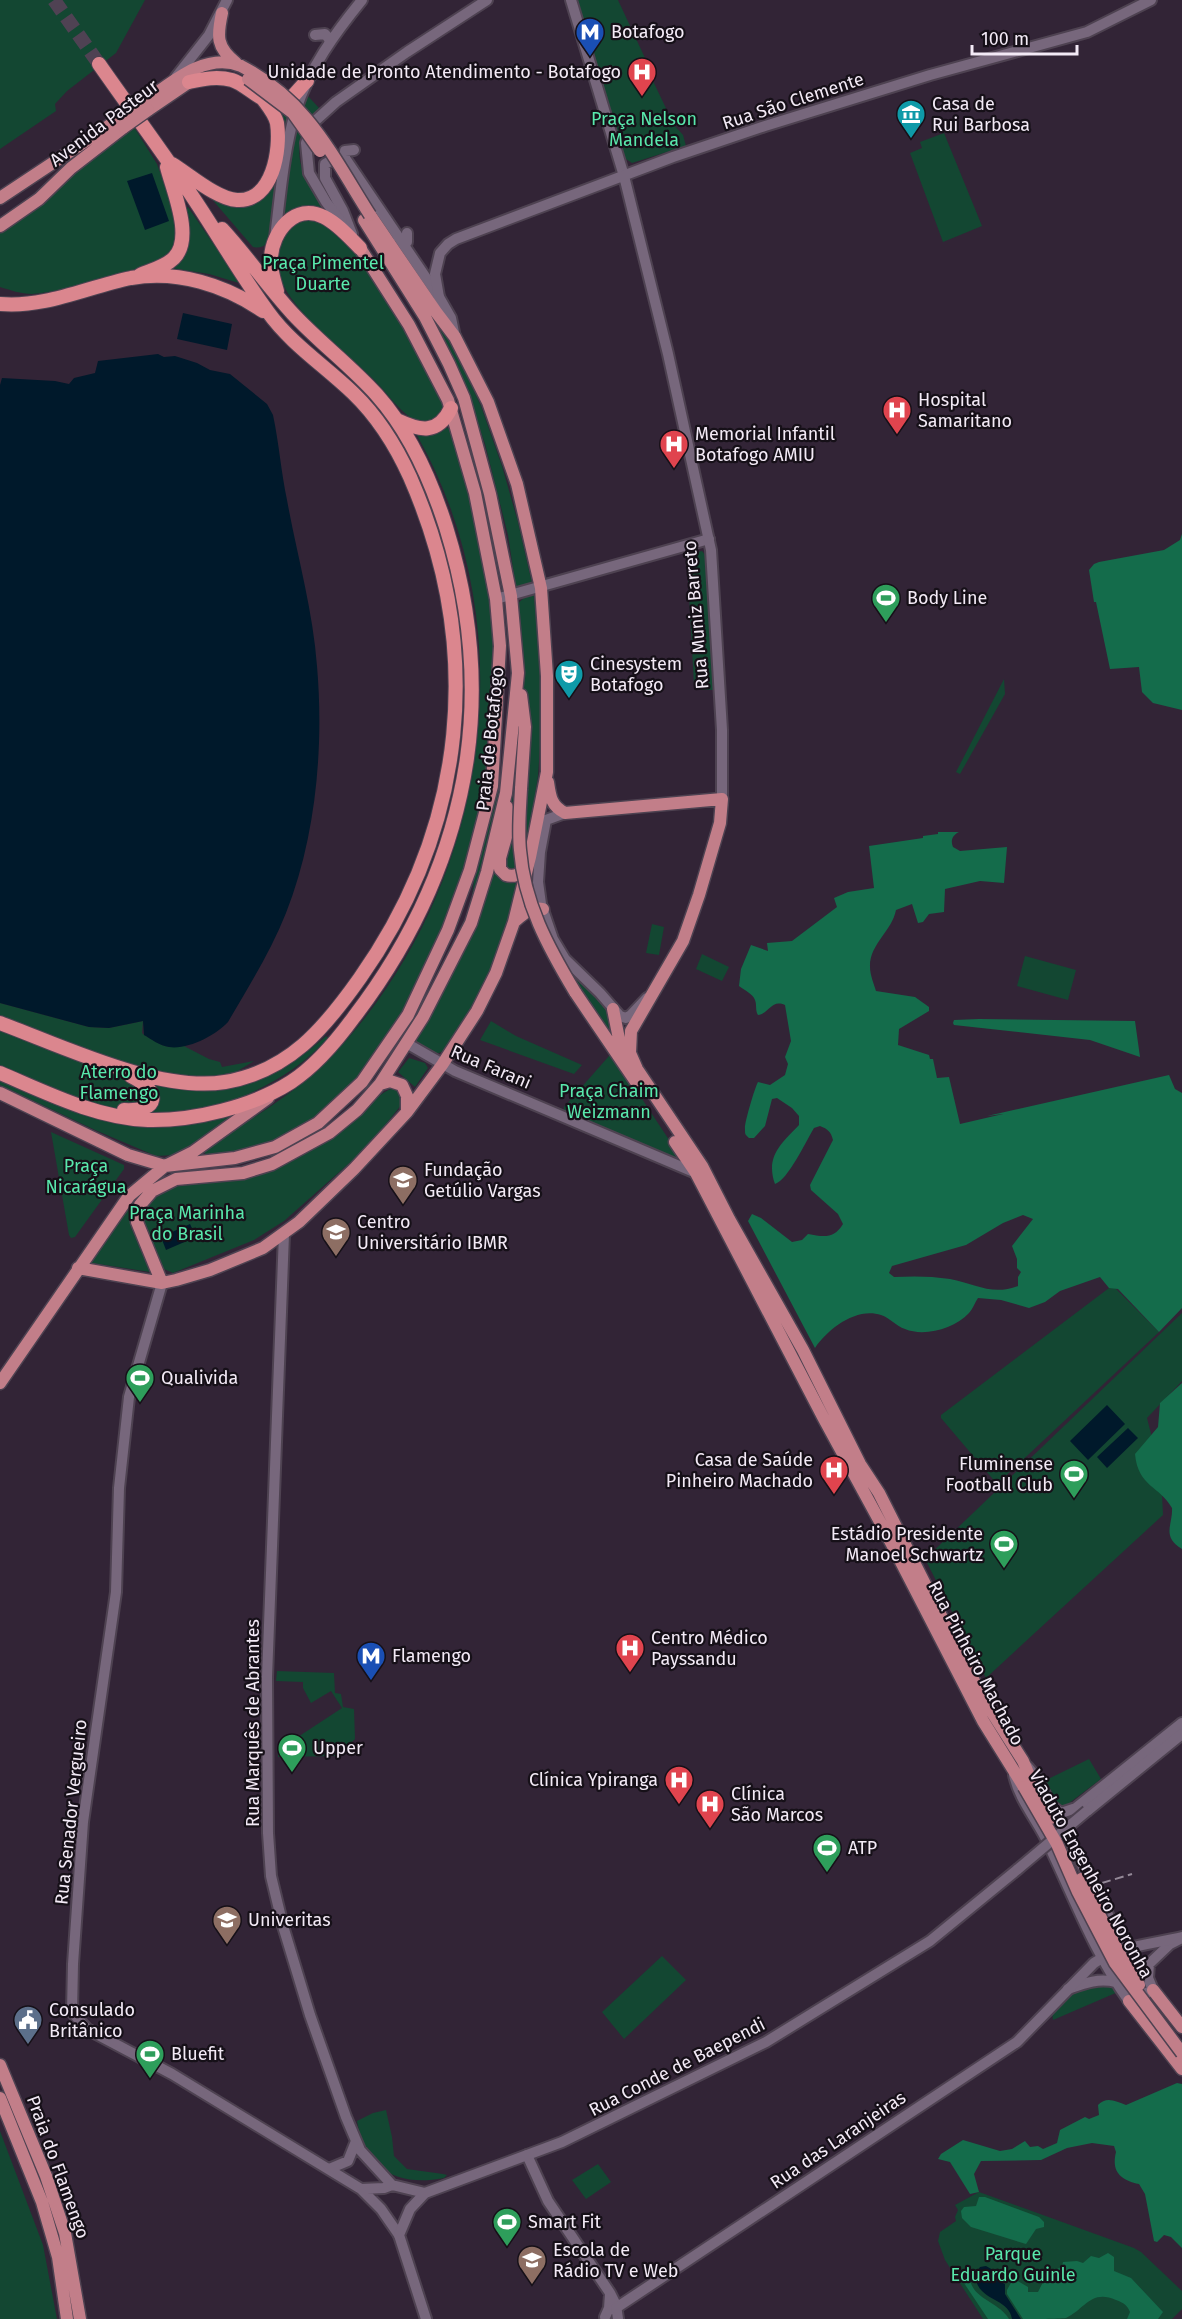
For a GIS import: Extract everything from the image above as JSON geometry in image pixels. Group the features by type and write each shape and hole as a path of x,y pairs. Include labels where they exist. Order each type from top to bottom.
{"highway":[{"path":"99,64 194,199 269,315"},
{"path":"189,82 212,78 231,80 273,103 286,102 307,81"},
{"path":"263,99 276,121"},
{"path":"165,160 219,195 236,200 251,197 262,190 272,173 277,140 276,121 279,112 285,110 290,113 292,123"},
{"path":"0,304 42,302 132,278 174,258 182,247 184,238 165,160"},
{"path":"0,1072 68,1102 113,1115 138,1119 175,1119 211,1113 233,1107 291,1082 344,1031 393,964 421,911 454,818 467,756 471,671 469,634 460,579 425,472 397,420 368,385 311,333 238,246 194,199"},
{"path":"280,298 271,268 275,238 281,228 294,217 314,214 331,221 356,242"},
{"path":"0,1023 92,1058 177,1082 211,1083 255,1073 294,1053 324,1027 391,931 416,880 438,820 454,735 455,656 448,597 440,559 423,508 393,443 370,410 269,315 242,297 203,282 172,277 132,278"},
{"path":"397,420 417,429 432,428 442,421 450,404"},
{"path":"68,1102 132,1111 147,1107 152,1100 150,1089 146,1084 92,1058"}],"main road":[{"path":"222,13 218,32 220,46 226,56 239,68 266,80 303,112 367,217 455,337 488,402 517,484 541,588 547,676 547,772 551,800 565,813 722,799"},
{"name":"Avenida Pasteur","path":"0,198 122,123 170,84 208,64 219,62 239,68"},
{"name":"Avenida Pasteur","path":"145,106 202,74 239,68"},
{"name":"Avenida Pasteur","path":"0,226 39,199 122,123"},
{"name":"Praia de Botafogo","path":"162,1283 139,1232 140,1205 152,1191 166,1182 261,1168 320,1139 357,1110 380,1084 408,1044 471,923 487,872 506,794 518,673 511,596 490,494 465,398 424,317 367,217"},
{"name":"Praia de Botafogo","path":"165,1166 235,1158 275,1148 318,1123 362,1083 408,1015 448,930 470,870 492,786 500,646 496,599 475,493 450,404 409,325 356,242"},
{"path":"0,298 16,305"},
{"path":"424,317 447,385 450,404"},
{"path":"518,673 525,727 519,848 527,893 546,942 575,992 699,1169"},
{"path":"78,1268 162,1283 210,1270 245,1257 284,1234 324,1199 407,1112 442,1065 477,1011 496,973 514,922 547,772"},
{"path":"506,794 508,830 500,858 500,869 510,876 519,874 530,857"},
{"name":"Rua Muniz Barreto","path":"652,993 683,941 720,823 722,799"},
{"path":"462,938 469,909 470,870"},
{"path":"514,922 535,908 543,909"},
{"path":"652,993 631,1031 630,1053 699,1169"},
{"path":"613,1009 624,1063"},
{"path":"380,1084 390,1081 402,1085 407,1095 407,1112"},
{"path":"0,1383 122,1203 165,1166 193,1152 291,1082"},
{"path":"0,1093 129,1155 165,1166"},
{"path":"318,1123 357,1110"},
{"path":"185,1178 234,1167 275,1148"},
{"name":"Rua Pinheiro Machado","path":"699,1169 823,1417 885,1531 983,1722 1018,1765"},
{"name":"Viaduto Engenheiro Noronha","path":"1018,1765 1078,1892 1115,1963 1182,2053"},
{"name":"Viaduto Engenheiro Noronha","path":"1027,1783 1119,1953 1136,1981 1182,2040"},
{"path":"1153,1990 1182,2027"},
{"path":"1129,2001 1182,2069"},
{"name":"Praia do Flamengo","path":"0,2065 46,2176 65,2233 80,2319"},
{"name":"Praia do Flamengo","path":"0,2098 42,2202 57,2254 67,2319"}],"street":[{"path":"170,84 198,50 222,13 227,0"},
{"path":"275,238 292,123 307,81 329,43 362,0"},
{"name":"Praia de Botafogo","path":"356,242 326,202 313,182 308,169 306,150 308,136 315,121 324,111 407,52 487,0"},
{"name":"Rua Muniz Barreto","path":"571,0 624,176 668,354 709,538 721,694 722,799"},
{"name":"Rua São Clemente","path":"439,297 436,265 440,253 448,244 676,155 930,75 1079,34 1096,28 1151,0"},
{"path":"315,35 325,34 329,38 329,43"},
{"path":"354,150 345,151 345,158 403,235 451,318 455,337"},
{"name":"Praia de Botafogo","path":"345,158 336,158 327,162 324,166 324,174 356,242"},
{"path":"496,599 541,588 709,538"},
{"path":"565,813 549,817 543,824 538,882 543,909 554,939 565,959 613,1009"},
{"name":"Rua Muniz Barreto","path":"613,1009 622,1017 629,1017 652,993"},
{"name":"Rua Farani","path":"408,1044 442,1065 699,1169"},
{"name":"Rua Marquês de Abrantes","path":"284,1234 267,1682 270,1865 275,1896 310,2015 356,2141 372,2166 392,2185"},
{"name":"Rua Senador Vergueiro","path":"162,1283 129,1397 119,1488 116,1592 83,1822 72,2012 87,2030 172,2074 361,2189 381,2209 399,2235 426,2319"},
{"path":"1149,1755 1182,1723"},
{"path":"1052,1807 1061,1813 1076,1808 1182,1734"},
{"name":"Rua Conde de Baependi","path":"425,2193 591,2129 766,2042 932,1940 1149,1755"},
{"name":"Rua Pinheiro Machado","path":"1018,1765 1036,1777 1126,1949"},
{"name":"Rua Pinheiro Machado","path":"1018,1765 1017,1788 1045,1837 1092,1937 1129,2001"},
{"path":"1092,1937 1102,1939 1110,1934 1114,1927"},
{"path":"1129,2001 1153,1990 1148,1978 1149,1964 1170,1944 1182,1937"},
{"name":"Rua das Laranjeiras","path":"603,2318 619,2312 1017,2042 1094,1963 1103,1957 1126,1949 1182,1937"},
{"path":"1068,1989 1100,1980 1116,1982"},
{"path":"329,2169 348,2161 356,2141"},
{"path":"527,2155 548,2201 610,2293 619,2312"},
{"path":"361,2189 384,2188 392,2185 425,2193 410,2209 399,2235"},
{"path":"603,2318 609,2308 610,2293"}],"green space":[{"path":"0,0 145,0 116,53 67,91 55,104 56,111 0,149"},
{"name":"Praça Nelson Mandela","path":"577,0 618,0 652,73 653,81 674,125 683,135 686,146 632,163 623,157"},
{"name":"Praça Pimentel Duarte","path":"307,95 319,108 302,138 299,151 300,163 311,188 330,215 283,218 297,123"},
{"name":"Praça Pimentel Duarte","path":"284,112 290,114 270,237 264,246 253,247 204,190 259,197 279,116"},
{"path":"134,127 157,164 180,225 178,241 172,251 159,260 143,266 103,279 44,293 20,293 0,287 0,231 83,164"},
{"path":"944,133 982,226 943,242 910,153 922,148 920,142"},
{"name":"Praça Pimentel Duarte","path":"188,207 239,283 209,274 171,268 189,241 190,227 185,209"},
{"name":"Praça Pimentel Duarte","path":"314,217 348,239 395,308 445,410 442,417 421,424 406,414 371,377 308,318 287,292 279,269 280,241 284,233 296,224"},
{"path":"406,272 444,326 481,406 502,466 532,583 516,588 508,535 485,444 472,406"},
{"path":"443,428 452,431 469,493 480,539 495,633 492,724 488,764 479,814 460,881 435,948 403,1013 363,1072 340,1099 313,1120 264,1145 227,1155 205,1154 204,1150 310,1077 378,1001 422,927 454,847 474,764 480,679 473,594 451,511 415,432"},
{"path":"1182,534 1182,710 1153,703 1142,692 1139,667 1110,669 1089,570 1099,562 1164,550 1180,540"},
{"path":"702,551 706,556 715,689 713,690 698,689 694,686 687,557"},
{"path":"534,594 543,702 538,776 525,861 511,872 504,865 511,833 511,790 522,690 516,605 524,598"},
{"path":"1004,679 1005,694 960,774 956,772"},
{"path":"496,777 502,778 501,791 483,877 471,908 475,869"},
{"path":"938,832 959,832 954,836 952,842 953,847 960,851 1007,847 1004,883 980,881 945,889 944,912 929,914 923,922 918,923 912,904 896,910 894,918 871,959 870,967 876,991 915,997 929,1007 929,1011 899,1029 898,1045 929,1055 930,1059 933,1059 937,1078 949,1077 960,1124 1169,1075 1175,1089 1182,1093 1182,1308 1159,1332 1118,1289 1109,1288 1100,1277 1060,1291 1045,1302 1029,1308 1001,1300 978,1298 963,1319 930,1332 905,1329 881,1315 862,1314 835,1327 815,1348 748,1221 752,1214 761,1218 792,1242 802,1240 808,1234 832,1235 843,1224 838,1214 811,1190 810,1185 833,1140 829,1131 820,1126 814,1128 791,1168 775,1184 772,1174 774,1158 781,1144 799,1125 799,1116 777,1098 772,1099 765,1126 754,1138 749,1138 745,1133 748,1113 758,1082 770,1085 785,1075 788,1064 785,1057 791,1041 785,1005 773,1005 758,1015 754,998 739,986 741,969 751,945 768,951 767,943 792,941 837,907 834,898 848,892 874,888 869,846 938,834","holes":["1023,1215 1033,1219 1012,1246 1017,1259 1017,1268 1021,1272 1018,1277 1018,1286 1000,1290 950,1279 922,1276 894,1277 889,1273 892,1266 966,1245 1003,1223"]},
{"path":"497,862 520,878 502,946 483,987 451,1039 443,1051 432,1053 415,1042 471,936 492,869"},
{"path":"652,924 664,927 659,955 646,953"},
{"path":"702,954 729,967 722,981 696,969"},
{"path":"1025,956 1076,970 1068,1000 1017,986"},
{"path":"566,967 599,997 608,1009 620,1050"},
{"name":"Aterro do Flamengo","path":"0,1003 89,1027 109,1028 143,1021 142,1033 144,1035 169,1047 184,1046 220,1062 222,1067 254,1061 236,1072 224,1074 228,1088 256,1080 281,1069 326,1036 328,1038 318,1049 284,1075 232,1101 236,1116 175,1155 156,1156 0,1085"},
{"path":"954,1020 1135,1021 1140,1057 1090,1040 954,1025 953,1023"},
{"path":"491,1021 516,1036 582,1065 574,1074 480,1040"},
{"name":"Praça Chaim Weizmann","path":"613,1055 684,1164 564,1113 564,1107 609,1056"},
{"path":"409,1058 425,1063 428,1068 415,1087 398,1072"},
{"name":"Praça Marinha do Brasil","path":"392,1088 400,1090 402,1104 382,1129 354,1159 284,1221 254,1240 173,1273 164,1269 148,1238 144,1221 148,1205 157,1195 168,1188 182,1184 241,1178 286,1164 326,1141 369,1103"},
{"name":"Praça Nicarágua","path":"51,1132 124,1165 124,1169 75,1237 71,1238 69,1235"},
{"path":"139,1195 130,1214 131,1227 150,1272 92,1263 91,1258"},
{"path":"1114,1287 1159,1332 997,1484 941,1418 941,1415 1109,1288"},
{"name":"Fluminense Football Club","path":"1182,1313 1182,1381 1147,1418 1161,1473 1163,1515 986,1678 925,1559"},
{"path":"1182,1383 1182,1549 1170,1535 1172,1508 1140,1473 1135,1454 1158,1427 1160,1403"},
{"path":"277,1671 334,1673 335,1693 341,1694 343,1707 354,1709 355,1739 337,1756 278,1757 278,1750 342,1708 331,1691 311,1703 303,1688 303,1682 276,1681"},
{"path":"1089,1759 1101,1779 1064,1807 1056,1801 1046,1780"},
{"path":"662,1956 686,1980 624,2039 602,2012"},
{"path":"1093,1984 1112,1985 1118,1992 1053,2020 1052,2013 1061,2004"},
{"path":"1177,2083 1182,2084 1182,2248 1171,2237 1164,2235 1157,2242 1154,2241 1145,2194 1139,2184 1122,2177 1116,2170 1114,2146 1092,2143 1067,2148 1041,2160 981,2161 974,2174 979,2192 970,2194 950,2162 938,2159 941,2154 963,2140 1000,2151 1012,2149 1025,2141 1030,2147 1038,2146 1043,2149 1057,2143 1060,2130 1085,2117 1089,2119 1099,2115 1098,2105 1101,2102 1111,2100 1126,2105"},
{"path":"386,2110 394,2156 407,2169 447,2175 444,2178 412,2180 398,2177 376,2163 361,2138 357,2121 373,2113"},
{"path":"0,2131 43,2245 57,2319 0,2319"},
{"path":"598,2164 611,2182 586,2199 572,2180"},
{"name":"Parque Eduardo Guinle","path":"979,2192 1141,2252 1182,2291 1182,2309 1172,2319 983,2319 945,2260 938,2241 940,2232 956,2221 958,2210 955,2205"},
{"path":"979,2197 985,2197 1039,2217 1044,2222 1044,2227 1036,2229 1026,2244 971,2227 962,2218 961,2211 964,2207 976,2206"},
{"path":"1108,2253 1114,2257 1114,2271 1131,2278 1163,2312 1158,2319 1127,2319 1130,2312 1125,2304 1107,2297 1100,2297 1094,2298 1066,2318 1023,2319 1007,2294 1012,2281 1016,2280 1028,2287 1028,2292 1038,2292 1043,2282 1052,2279 1053,2272 1062,2266 1063,2262 1083,2263 1091,2256 1099,2258"},
{"path":"966,2273 970,2275 971,2283 979,2295 999,2308 1009,2319 988,2319 960,2277"}],"water":[{"path":"152,173 169,221 145,230 127,181"},
{"path":"183,313 232,324 227,350 177,339"},
{"path":"158,354 164,357 175,356 210,370 230,374 267,404 273,415 312,624 319,697 318,760 311,823 296,884 286,913 267,955 228,1022 216,1032 193,1044 176,1047 162,1045 144,1035 143,1021 109,1028 89,1027 0,1003 0,385 2,378 69,384 74,378 95,373 98,361"},
{"path":"190,1224 196,1237 166,1250 161,1237"},
{"path":"1107,1405 1125,1424 1088,1460 1070,1441"},
{"path":"1128,1428 1138,1438 1107,1468 1097,1457"},
{"path":"986,2266 993,2270 996,2280 1005,2284 1005,2294 1021,2319 1012,2319 1005,2307 987,2295 977,2284 975,2275 980,2267"}],"tunnel":[{"path":"54,0 99,64"}],"railway":[{"path":"1102,1883 1132,1874"}],"place":[{"name":"Botafogo","path":"590,58"},
{"name":"Unidade de Pronto Atendimento - Botafogo","path":"642,98"},
{"name":"Casa de Rui Barbosa","path":"911,140"},
{"name":"Hospital Samaritano","path":"897,436"},
{"name":"Memorial Infantil Botafogo AMIU","path":"674,470"},
{"name":"Body Line","path":"886,624"},
{"name":"Cinesystem Botafogo","path":"569,700"},
{"name":"Fundação Getúlio Vargas","path":"403,1206"},
{"name":"Centro Universitário IBMR","path":"336,1258"},
{"name":"Qualivida","path":"140,1404"},
{"name":"Casa de Saúde Pinheiro Machado","path":"834,1496"},
{"name":"Fluminense Football Club","path":"1074,1500"},
{"name":"Estádio Presidente Manoel Schwartz","path":"1004,1570"},
{"name":"Centro Médico Payssandu","path":"630,1674"},
{"name":"Flamengo","path":"371,1682"},
{"name":"Upper","path":"292,1774"},
{"name":"Clínica Ypiranga","path":"679,1806"},
{"name":"Clínica São Marcos","path":"710,1830"},
{"name":"ATP","path":"827,1874"},
{"name":"Univeritas","path":"227,1946"},
{"name":"Consulado Britânico","path":"28,2046"},
{"name":"Bluefit","path":"150,2080"},
{"name":"Smart Fit","path":"507,2248"},
{"name":"Escola de Rádio TV e Web","path":"532,2286"}]}
